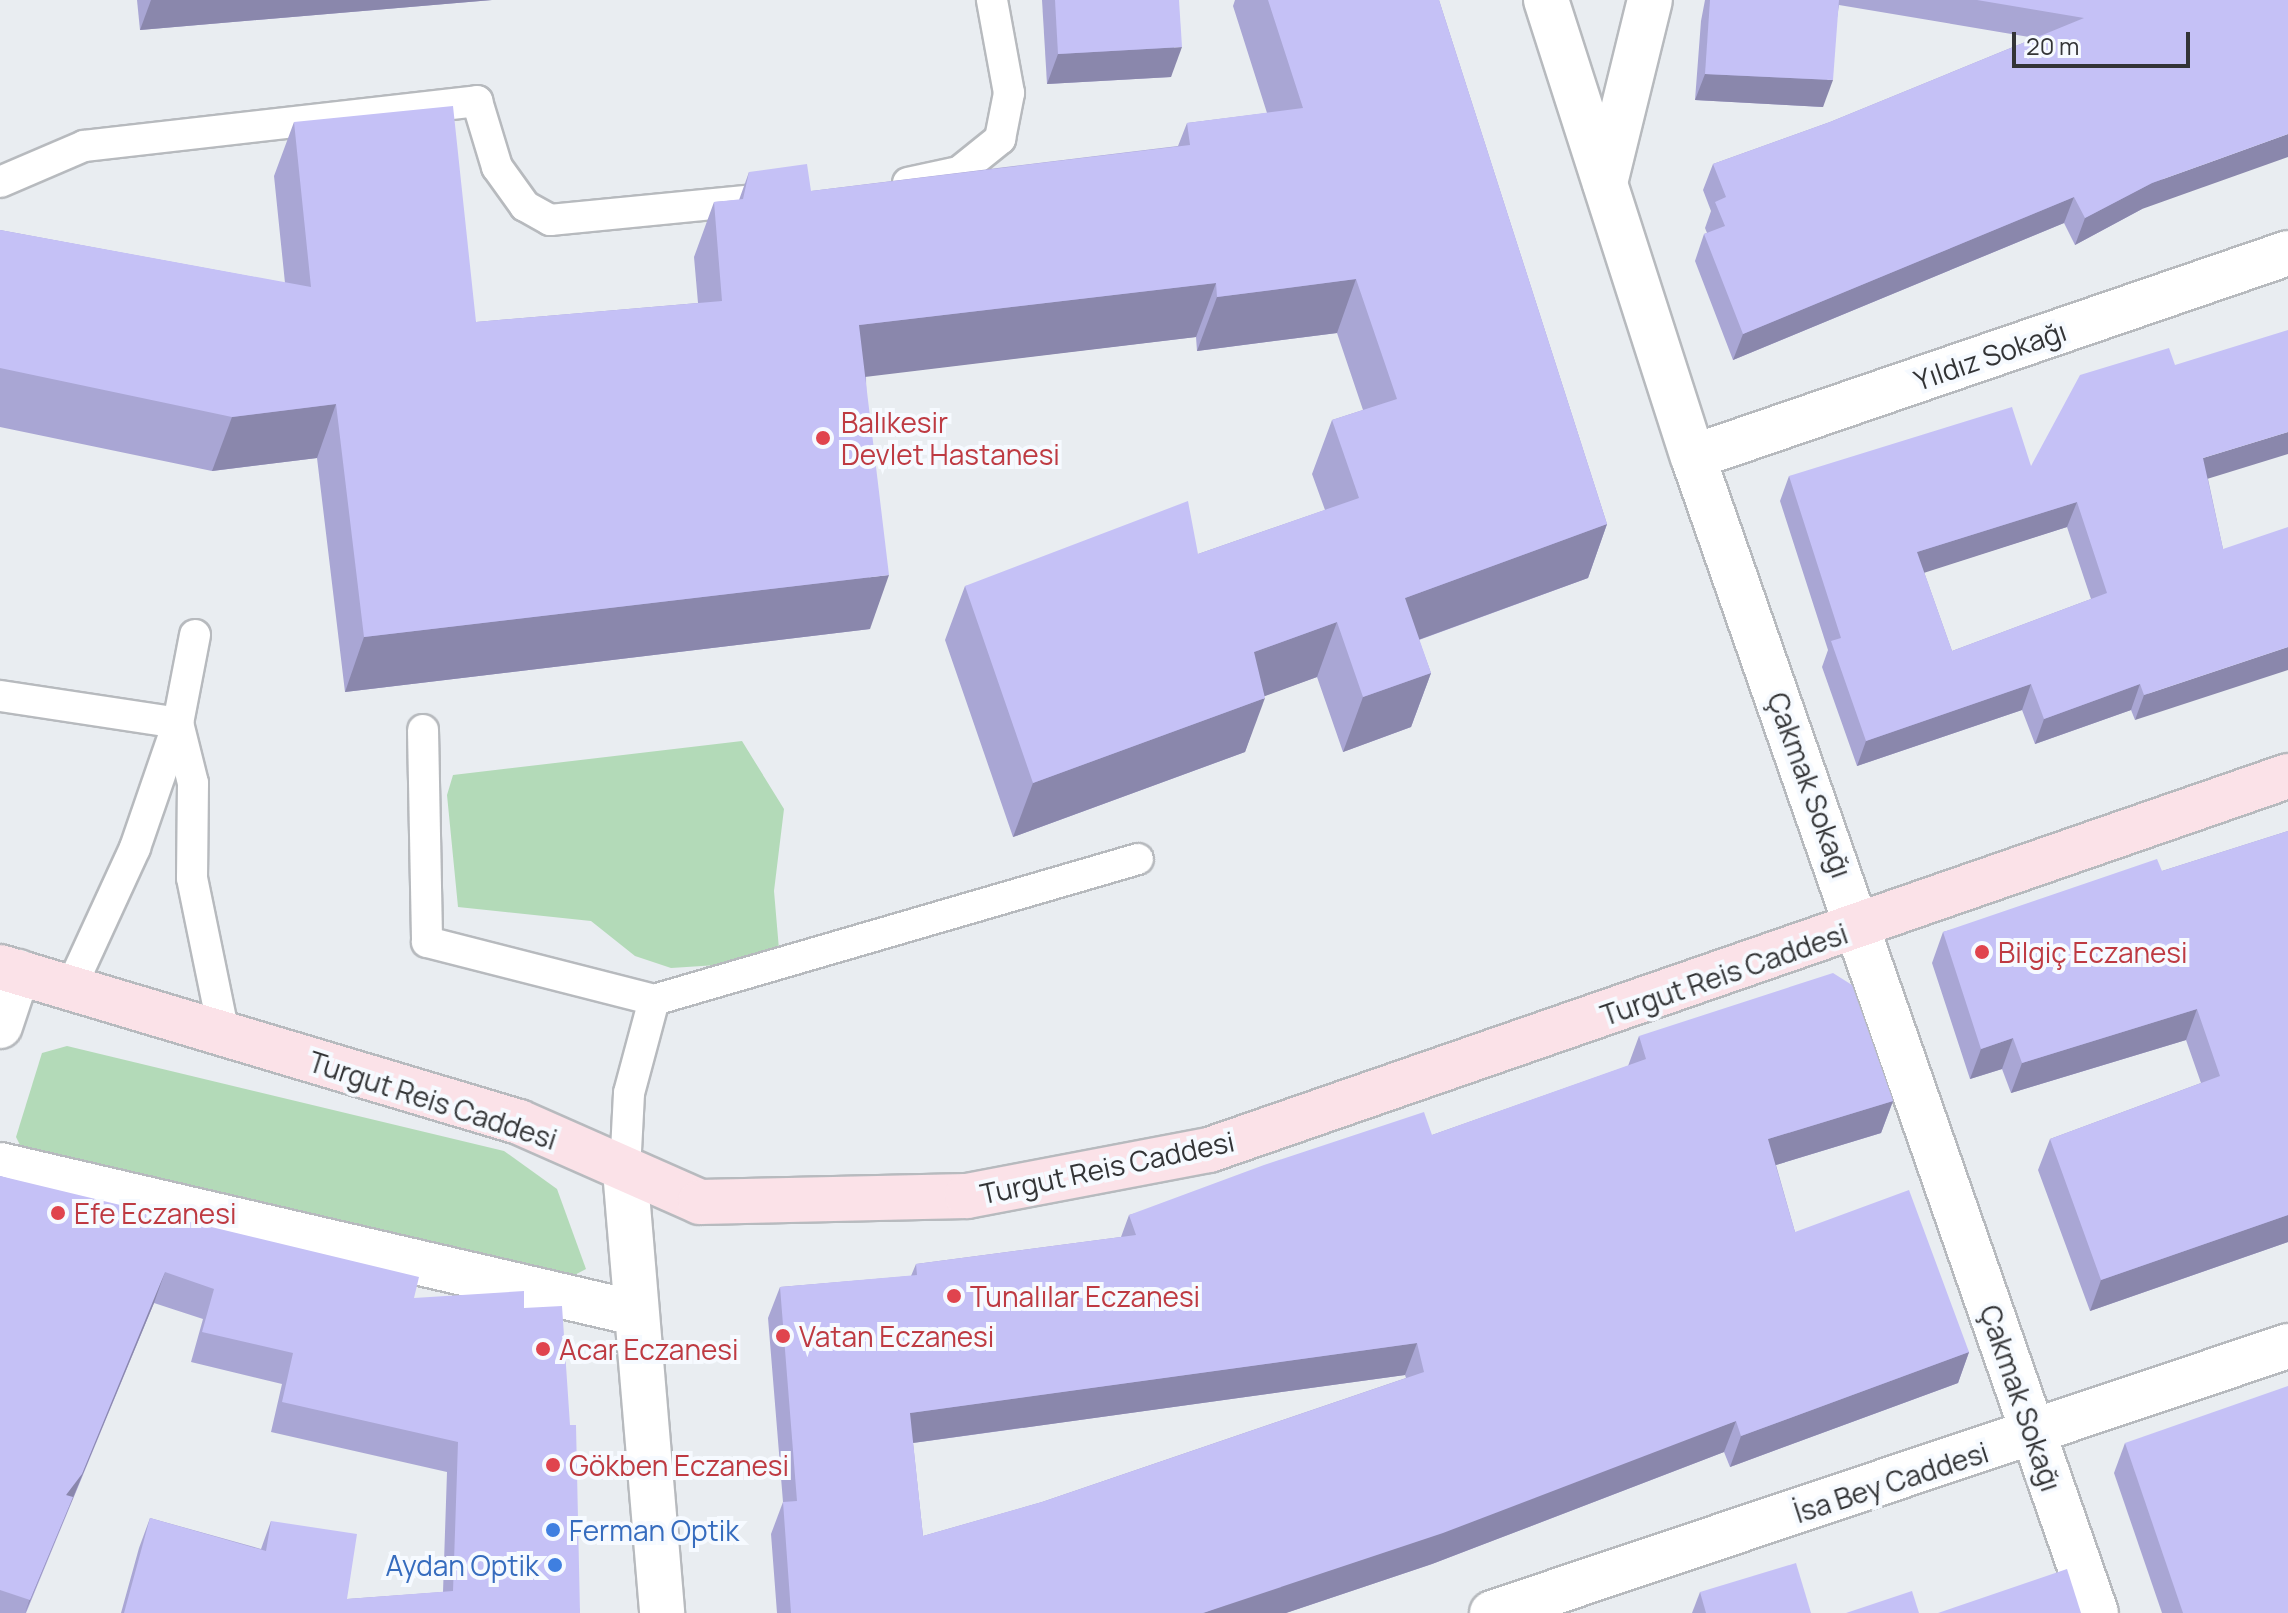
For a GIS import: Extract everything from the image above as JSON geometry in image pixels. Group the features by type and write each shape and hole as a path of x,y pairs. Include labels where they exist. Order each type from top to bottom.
{"street":[{"name":"Çakmak Sokağı","path":"1546,0 1693,457 1860,928 2096,1613"},
{"path":"1605,183 1650,0"},
{"name":"Yıldız Sokağı","path":"1693,457 2288,253"},
{"name":"Turgut Reis Caddesi","path":"9,969 519,1122 700,1202 967,1196 1209,1150 1860,928 2288,776"},
{"path":"0,1026 9,969"},
{"path":"0,1165 635,1313"},
{"path":"625,1170 662,1613"},
{"name":"İsa Bey Caddesi","path":"1492,1613 2288,1346"}],"lane":[{"path":"886,186 959,172 1000,139 1009,93 992,0"},
{"path":"0,182 84,146 477,101 497,167 525,206 550,220 779,197"},
{"path":"71,987 135,848 178,723 195,635"},
{"path":"0,696 178,723"},
{"path":"178,723 193,783 192,878 224,1034"},
{"path":"423,730 427,942 654,1000 1138,859"},
{"path":"625,1170 629,1093 654,1000"}],"green space":[{"path":"742,741 784,809 774,891 780,961 671,968 635,956 591,921 458,907 447,795 453,775"},
{"path":"67,1046 504,1151 557,1189 586,1269 565,1280 25,1155 16,1137 42,1053"}],"building":[{"path":"1055,0 1179,0 1182,47 1058,54"},
{"path":"1268,0 1439,0 1607,524 1405,598 1431,673 1363,697 1337,622 1254,652 1265,698 1033,783 965,586 1188,501 1198,554 1359,498 1332,420 1397,399 1356,279 1217,297 1216,283 859,325 889,575 364,637 336,404 232,417 0,368 0,230 311,287 294,122 453,106 476,322 722,301 714,202 743,199 749,172 807,164 811,191 1190,145 1187,123 1303,108"},
{"path":"1710,0 1839,0 1833,80 1705,74"},
{"path":"1977,0 2288,0 2288,134 2152,183 2085,218 2074,197 1743,334 1704,234 1725,226 1715,202 1726,197 1713,164 1830,122 2084,18"},
{"path":"2288,330 2288,432 2203,458 2223,549 2288,527 2288,647 2144,695 2140,684 2044,719 2031,684 1866,741 1831,641 1841,638 1789,476 2012,407 2031,466 2080,375 2169,348 2175,365","holes":["2077,502 2107,593 1952,651 1917,552"]},
{"path":"2288,831 2288,1215 2101,1280 2050,1139 2220,1076 2197,1009 2022,1063 2013,1038 1981,1049 1943,932 2157,859 2162,871"},
{"path":"1833,973 1852,985 1893,1101 1768,1139 1795,1232 1909,1190 1969,1352 1741,1436 1736,1421 1443,1533 1203,1613 791,1613 783,1502 797,1501 780,1287 917,1275 916,1264 1136,1235 1129,1215 1264,1165 1424,1112 1432,1135 1646,1059 1639,1036","holes":["1417,1343 1424,1372 1042,1502 923,1536 910,1413"]},
{"path":"0,1176 419,1277 414,1298 524,1291 524,1308 562,1306 570,1425 576,1425 580,1613 124,1613 150,1518 266,1551 271,1521 357,1534 347,1599 453,1591 458,1442 282,1402 293,1353 202,1332 214,1289 165,1272 82,1474 66,1495 73,1497 30,1600 0,1590"},
{"path":"2288,1386 2288,1613 2183,1613 2125,1443"},
{"path":"1796,1563 1811,1613 1706,1613 1700,1592"},
{"path":"2067,1569 2081,1613 1938,1613"},
{"path":"1912,1591 1919,1613 1846,1613"}],"place":[{"name":"Balıkesir Devlet Hastanesi","path":"823,438"},
{"name":"Bilgiç Eczanesi","path":"1982,952"},
{"name":"Efe Eczanesi","path":"58,1213"},
{"name":"Tunalılar Eczanesi","path":"954,1296"},
{"name":"Vatan Eczanesi","path":"783,1336"},
{"name":"Acar Eczanesi","path":"543,1349"},
{"name":"Gökben Eczanesi","path":"553,1465"},
{"name":"Ferman Optik","path":"553,1530"},
{"name":"Aydan Optik","path":"555,1565"}]}
